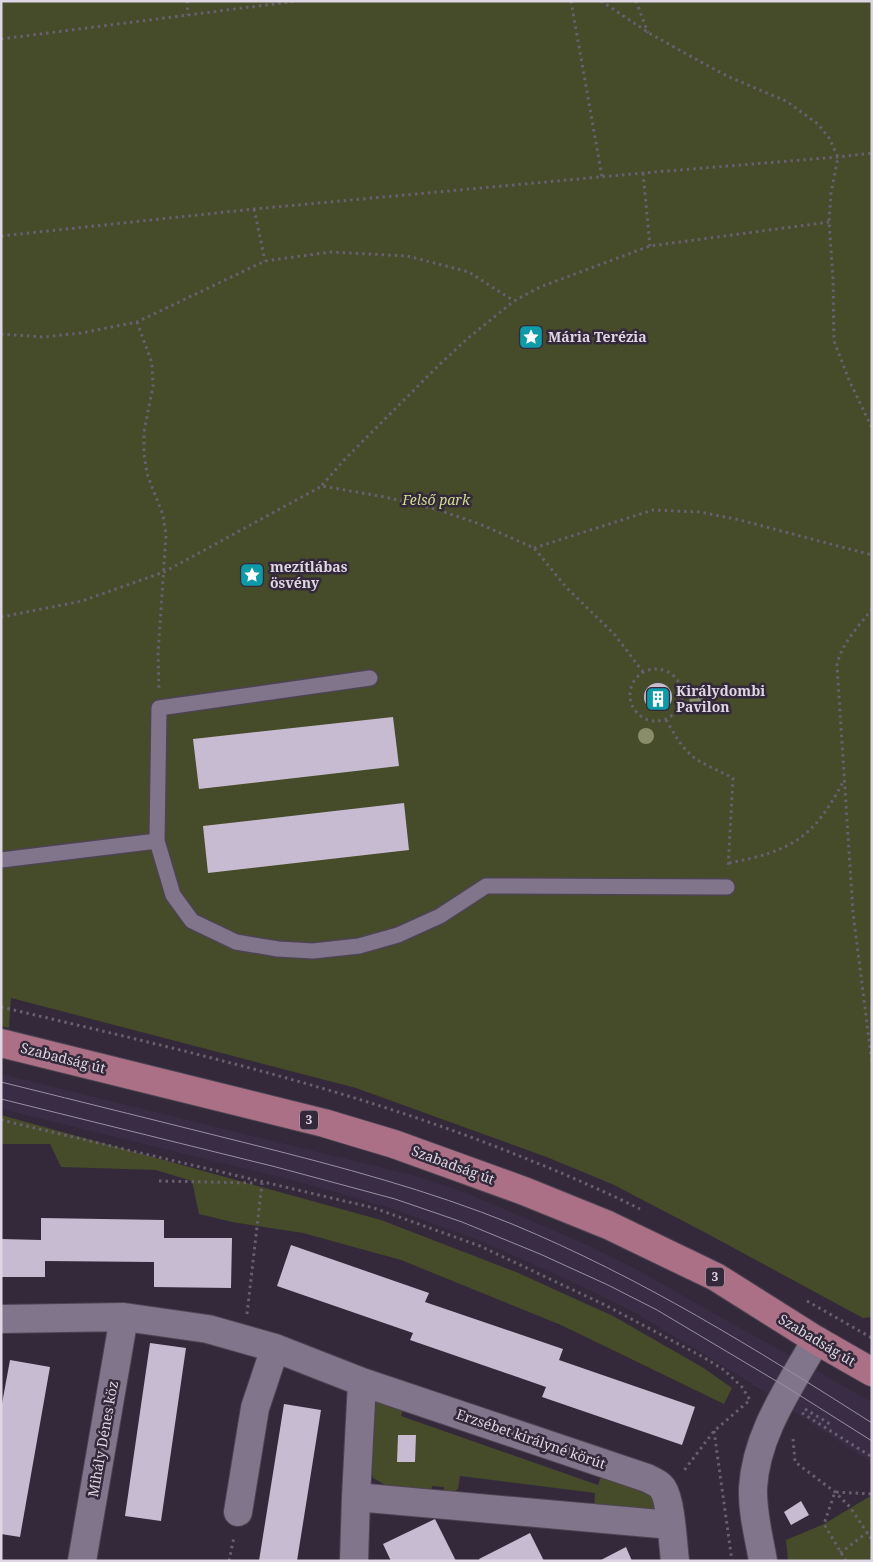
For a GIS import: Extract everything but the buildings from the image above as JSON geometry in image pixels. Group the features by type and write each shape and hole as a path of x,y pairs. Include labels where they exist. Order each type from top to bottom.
{"main road":[{"name":"Szabadság út","path":"1,1043 324,1124 394,1144 524,1191 626,1233 716,1278 872,1372"}],"street":[{"name":"Erzsébet királyné körút","path":"1,1319 124,1317 208,1329 275,1348 362,1382 647,1478 662,1488"},
{"name":"Mihály Dénes köz","path":"82,1561 124,1317"},
{"path":"763,1561 753,1490 759,1452 768,1428 816,1340"},
{"path":"238,1512 255,1408 275,1348"},
{"path":"354,1561 362,1382"},
{"path":"662,1488 667,1498 675,1561"},
{"path":"356,1497 671,1525"}],"lane":[{"path":"370,678 159,708 157,841 173,896 192,921 236,942 278,949 312,950 359,946 398,934 440,916 486,886 727,887"},
{"path":"1,860 157,841"}],"path":[{"path":"187,1 188,15"},
{"path":"1,39 297,1"},
{"path":"571,1 602,177"},
{"path":"602,1 648,33 729,77 786,102 806,114 830,138 838,157 831,193 829,222 833,278 834,341 849,380 872,428"},
{"path":"636,1 648,33"},
{"path":"1,236 254,209 872,153"},
{"path":"643,173 650,246"},
{"path":"254,209 265,262"},
{"path":"1,617 82,601 164,572 322,486 346,458 438,365 467,339 514,302 540,287 650,246 829,222"},
{"path":"1,334 43,337 80,333 137,322 265,262 331,252 407,256 469,272 514,302"},
{"path":"137,322 152,363 153,386 144,432 144,453 147,474 163,515 166,535 158,654 159,708"},
{"path":"322,486 385,497 435,509 480,524 534,548 566,587 615,635 643,672"},
{"path":"534,548 653,510 700,512 740,520 872,555"},
{"path":"872,609 844,647 837,665 853,913 872,1063"},
{"path":"655,668 667,671 676,678 682,689 682,701 676,712 666,720 653,722 640,717 632,706 629,694 633,681 643,672 655,668"},
{"path":"666,720 681,744 690,754 700,762 732,778 727,887"},
{"path":"729,863 759,857 779,850 801,838 816,825 844,782"},
{"path":"1,1120 374,1208 480,1246 605,1305 703,1357 730,1376 742,1387 750,1400 714,1431 686,1469 662,1488"},
{"path":"159,1181 262,1183"},
{"path":"244,1339 262,1183"},
{"path":"796,1419 802,1407 830,1424"},
{"path":"800,1411 872,1457"},
{"path":"714,1431 732,1561"},
{"path":"792,1435 795,1462 835,1492 850,1507 872,1540"},
{"path":"835,1492 872,1494"},
{"path":"835,1492 824,1524 846,1561"},
{"path":"840,1552 872,1529"}],"shaded area":[{"path":"1,1074 420,1177 469,1194 585,1244 634,1268 872,1402 872,1463 741,1377 632,1311 551,1272 478,1240 387,1207 303,1183 1,1109"}],"green space":[{"name":"Felső park","path":"1,1 872,1 872,1317 863,1318 612,1184 544,1156 356,1088 11,998 9,1028 1,1026"},
{"path":"1,1115 381,1220 516,1272 613,1316 702,1367 732,1388 724,1404 561,1325 401,1260 303,1233 232,1222 199,1214 192,1181 156,1170 61,1167 50,1144 1,1144"},
{"path":"375,1399 404,1406 401,1416 598,1485 602,1474 653,1494 655,1511 624,1512 624,1507 613,1505 612,1511 594,1509 595,1493 460,1476 458,1489 453,1492 444,1492 444,1487 432,1486 431,1491 387,1486 373,1478 371,1472 369,1407"},
{"path":"872,1495 872,1561 788,1561 786,1540 824,1524"}],"tram line":[{"path":"1,1082 352,1171 448,1200 512,1224 606,1267 652,1291 741,1341 872,1423"},
{"path":"1,1099 276,1167 395,1199 462,1222 540,1254 657,1310 788,1388 872,1441"}],"place":[{"name":"Mária Terézia","path":"531,337"},
{"name":"mezítlábas ösvény","path":"252,575"},
{"name":"Királydombi Pavilon","path":"658,699"}]}
